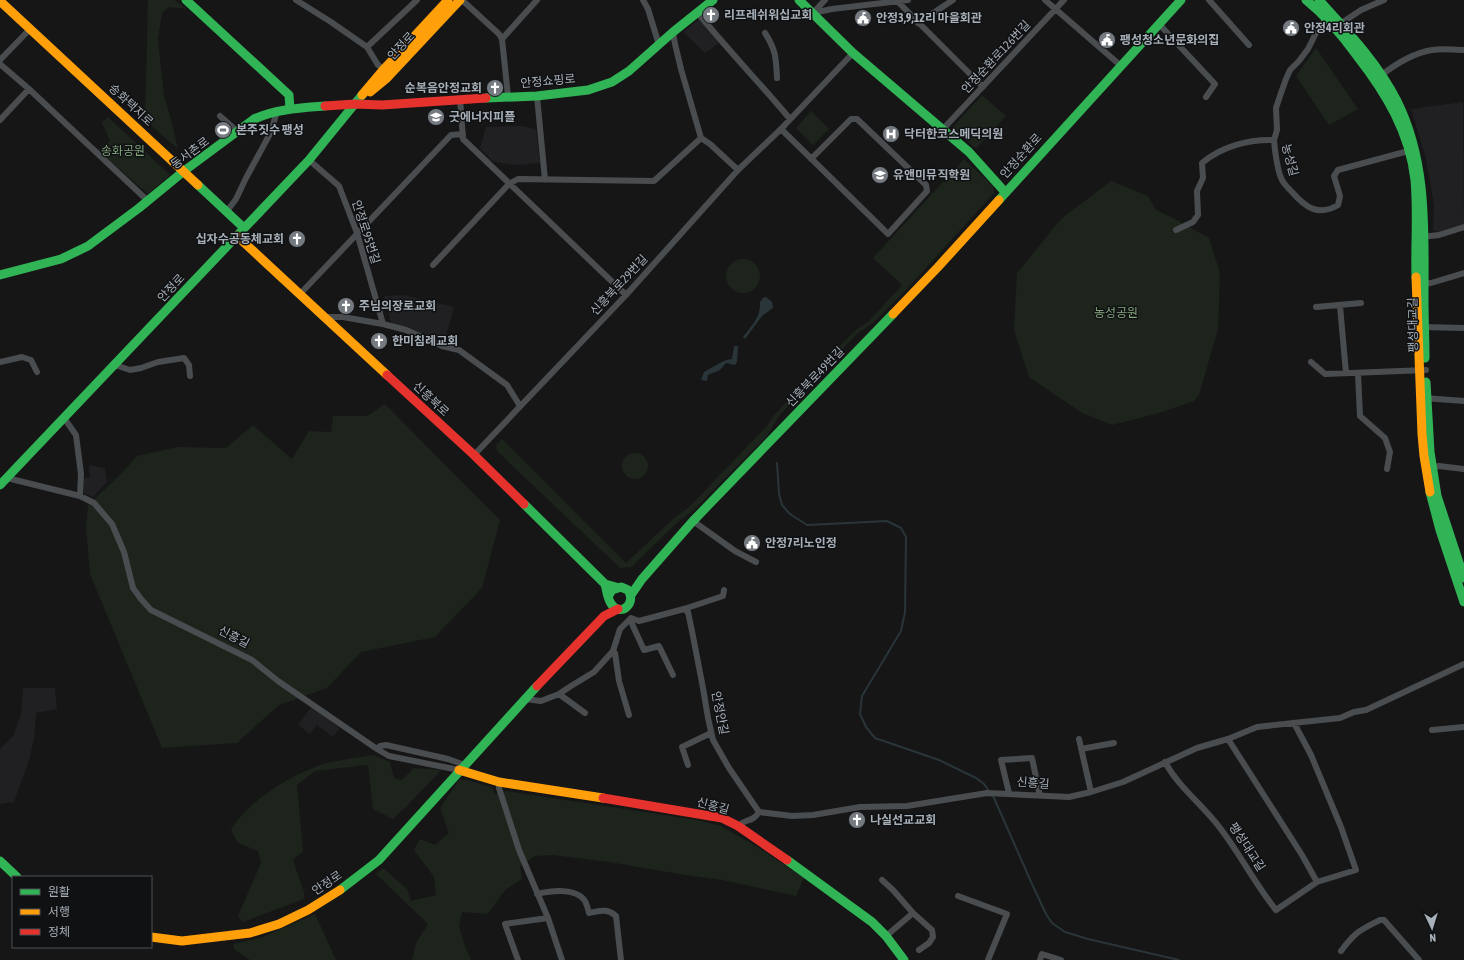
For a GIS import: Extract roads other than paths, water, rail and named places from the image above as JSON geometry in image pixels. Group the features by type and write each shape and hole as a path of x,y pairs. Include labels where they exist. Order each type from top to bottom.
{"street":[{"path":"186,0 289,95 290,109"},
{"path":"296,0 367,47 378,65 384,69"},
{"path":"367,47 417,0"},
{"name":"안정로","path":"0,485 309,160 384,69 448,0"},
{"path":"461,0 499,34 502,39 508,96"},
{"name":"안정로","path":"355,104 387,78 461,0"},
{"path":"502,39 537,0"},
{"path":"643,0 648,9 659,44"},
{"name":"안정쇼핑로","path":"355,104 382,105 508,96 537,96 588,90 612,82 629,71 673,32 713,0"},
{"name":"안정순환로","path":"799,0 853,54 969,152 1005,192 1181,0"},
{"path":"813,13 825,0"},
{"path":"813,13 896,0 908,0"},
{"path":"896,0 983,87"},
{"path":"918,23 953,0"},
{"path":"1045,0 1120,65"},
{"name":"안정순환로126번길","path":"943,129 1064,0"},
{"path":"1209,0 1249,45"},
{"name":"팽성대교길","path":"1306,0 1340,24 1398,101 1406,120 1422,181 1420,237 1421,327 1424,398 1430,452 1429,468 1446,526 1464,578"},
{"name":"팽성대교길","path":"1319,0 1328,16"},
{"path":"1340,24 1361,10 1384,0"},
{"name":"송화택지로","path":"0,1 244,228"},
{"path":"697,12 730,52 755,78 790,119"},
{"path":"1274,140 1277,130 1276,108 1290,70 1299,61 1328,16 1350,47 1379,77 1403,60 1433,49 1464,50"},
{"path":"1159,24 1214,84 1206,97"},
{"path":"0,60 30,29"},
{"path":"673,32 683,75 701,138 710,144 738,170"},
{"path":"765,33 774,48 778,78"},
{"name":"신흥북로29번길","path":"474,455 626,295 738,170 781,129 853,54"},
{"path":"0,64 29,89 148,201"},
{"path":"0,120 29,89"},
{"path":"537,96 545,180"},
{"path":"460,99 463,139 626,295"},
{"name":"동서촌로","path":"0,275 61,259 88,246 254,118 277,111 290,109 355,104"},
{"path":"227,211 236,199 271,132 277,111"},
{"path":"220,116 237,131"},
{"path":"781,129 811,159 888,234 927,191 926,185 857,119 851,119 811,159"},
{"path":"300,294 451,135 463,134"},
{"path":"433,265 509,184 518,180 654,181 701,138"},
{"name":"농성길","path":"1176,230 1193,222 1198,215 1197,191 1203,178 1202,163 1210,156 1226,148 1250,142 1274,140 1275,152 1282,180 1302,204 1318,210 1331,209 1338,205 1340,196 1334,176 1338,170 1413,149"},
{"name":"안정로95번길","path":"309,160 339,186 357,233 383,324"},
{"name":"신흥북로49번길","path":"642,578 693,521 938,267 1005,192"},
{"path":"1420,237 1439,236 1464,227"},
{"name":"신흥북로","path":"237,236 474,455 605,584"},
{"path":"1421,284 1464,273"},
{"path":"1316,307 1361,303"},
{"path":"1340,306 1346,373"},
{"path":"325,317 343,317 383,324 406,330 442,346 459,350 507,385 520,406"},
{"path":"1421,327 1464,328"},
{"path":"0,362 22,357 31,360 37,372"},
{"path":"115,365 130,370 158,362 184,358 189,365 190,376"},
{"path":"1311,362 1325,374 1423,370"},
{"path":"1358,373 1360,416 1385,438 1390,452 1387,469"},
{"path":"1424,398 1464,401"},
{"path":"64,418 76,435 80,474 80,496"},
{"path":"1429,468 1439,466 1464,469"},
{"name":"신흥길","path":"7,478 80,496 94,503 112,524 124,552 133,588 140,599 151,610 252,660 278,681 389,756 465,764 499,782 722,818 738,826 838,896 872,922 886,936 904,960"},
{"path":"693,521 735,551 756,562"},
{"path":"1458,561 1464,602"},
{"path":"604,616 613,589 642,578"},
{"path":"604,616 622,608 630,602 631,595 642,578"},
{"path":"631,595 627,589 605,584 612,606 622,608 632,618 639,621 684,609 722,596 724,590"},
{"name":"안정안길","path":"684,609 688,612 713,740 729,768 759,812"},
{"name":"안정로","path":"152,937 182,941 244,934 279,924 308,910 341,890 379,860 465,764 604,616"},
{"path":"525,699 541,701 559,694 594,672 613,651 620,629 632,618"},
{"path":"632,618 632,624 644,650 659,646 673,675"},
{"path":"613,651 615,653 619,681 629,715"},
{"path":"1079,739 1092,792 1123,782 1197,748 1228,739 1257,727 1340,718 1354,712 1366,710 1464,664"},
{"path":"559,694 585,713"},
{"name":"팽성대교길","path":"1165,762 1171,774 1220,828 1264,895 1276,910 1317,882 1356,870 1341,827 1311,755 1294,723"},
{"path":"1432,730 1464,727"},
{"path":"688,765 682,747 711,733"},
{"path":"1228,739 1302,855 1317,882"},
{"path":"1081,749 1114,743"},
{"path":"377,749 380,746 386,745 465,764"},
{"path":"1009,793 1001,760 1032,758 1040,796"},
{"path":"499,782 499,788 509,821 537,894 548,918 562,960"},
{"name":"신흥길","path":"759,812 792,816 813,815 860,807 907,806 990,793 1069,797 1092,792"},
{"path":"738,826 743,821 752,820 759,812"},
{"path":"0,861 16,876"},
{"path":"882,880 912,912 932,930 933,937 929,943 919,950"},
{"path":"537,894 553,891 566,891 581,897 584,900 589,913 605,910 612,912 616,916 621,960"},
{"path":"958,896 1007,914 988,960"},
{"path":"886,936 912,912"},
{"path":"518,960 505,924 548,918"},
{"path":"1341,951 1351,938 1360,930 1380,920 1384,920 1419,960"},
{"path":"1040,960 1042,954 1061,960"}],"waterway":[{"path":"777,463 779,494 782,505 790,514 807,525 887,521 901,528 906,537 905,612 901,631 862,696 860,714 866,727 875,738 939,760 976,778 984,784 994,798 1032,884 1046,914 1052,923 1065,932 1088,939 1179,960"}],"place":[{"name":"리프레쉬워십교회","path":"711,15"},
{"name":"안정3,9,12리 마을회관","path":"863,18"},
{"name":"안정4리회관","path":"1291,28"},
{"name":"팽성청소년문화의집","path":"1107,40"},
{"name":"순복음안정교회","path":"495,88"},
{"name":"굿에너지피플","path":"436,117"},
{"name":"본주짓수 팽성","path":"223,130"},
{"name":"닥터한코스메딕의원","path":"891,134"},
{"name":"유앤미뮤직학원","path":"880,175"},
{"name":"십자수공동체교회","path":"297,239"},
{"name":"주님의장로교회","path":"346,306"},
{"name":"한미침례교회","path":"379,341"},
{"name":"안정7리노인정","path":"752,543"},
{"name":"나실선교교회","path":"857,820"}],"park label":[{"name":"송화공원","path":"123,151"},
{"name":"농성공원","path":"1116,313"}]}
